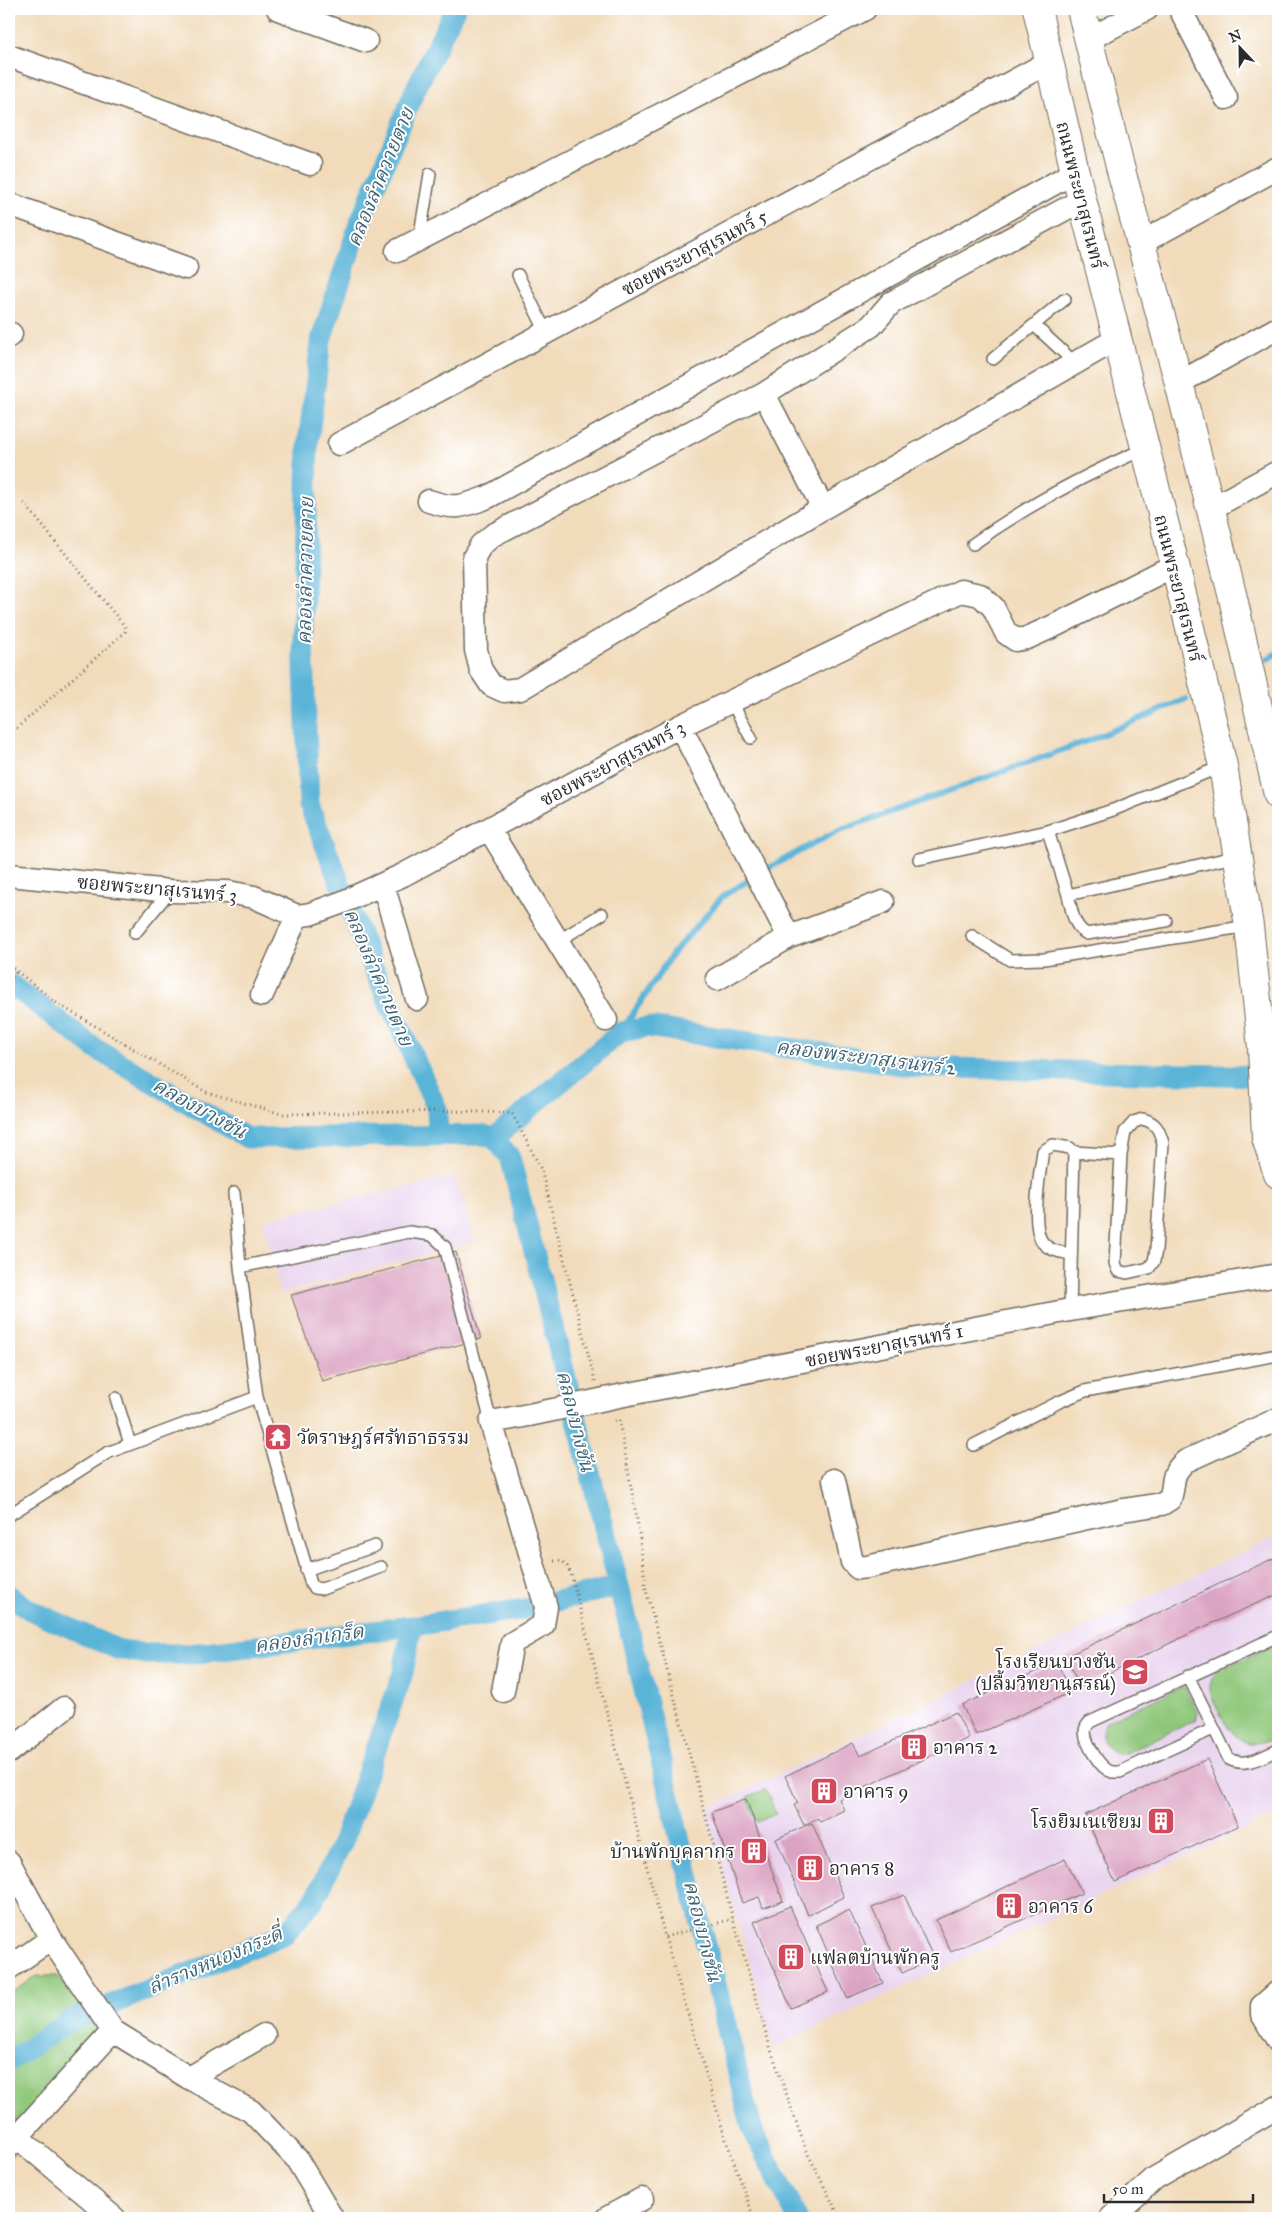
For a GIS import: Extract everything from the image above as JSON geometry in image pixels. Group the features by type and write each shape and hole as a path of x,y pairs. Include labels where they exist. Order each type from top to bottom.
{"street":[{"path":"278,9 366,40"},
{"path":"397,251 865,9"},
{"name":"ถนนพระยาสุเรนทร์","path":"1037,9 1075,172 1175,565 1223,766 1249,926 1262,1047 1266,1138 1278,1174"},
{"path":"1081,9 1179,383 1278,789"},
{"path":"1089,39 1148,9"},
{"path":"1180,9 1226,98"},
{"path":"9,56 310,164"},
{"name":"ซอยพระยาสุเรนทร์ 5","path":"339,444 1049,62"},
{"path":"1141,243 1278,168"},
{"path":"429,501 449,508 464,506 488,497 1075,172"},
{"path":"1082,200 892,303 872,326 764,394 493,536 481,545 474,557 476,650 481,670 492,685 504,691 520,689 823,508 1117,338"},
{"path":"9,204 186,268"},
{"path":"1179,383 1278,328"},
{"path":"764,394 823,508"},
{"path":"1210,509 1278,472"},
{"name":"ซอยพระยาสุเรนทร์ 3","path":"9,875 170,891 228,892 254,897 304,915 378,887 680,726 961,591 980,595 993,607 1006,633 1016,640 1027,638 1056,625 1175,565"},
{"path":"680,726 789,937"},
{"path":"489,829 606,1020"},
{"path":"378,887 417,999"},
{"path":"717,979 789,937 883,902"},
{"path":"262,995 304,915"},
{"name":"ซอยพระยาสุเรนทร์ 1","path":"491,1422 1070,1310 1278,1275"},
{"path":"834,1480 852,1562 858,1568 867,1567 1123,1510 1162,1504 1170,1500 1176,1469 1186,1461 1278,1419"},
{"path":"491,1422 546,1607 543,1625 512,1643 503,1691"},
{"path":"9,1752 64,1708"},
{"path":"9,1862 51,1939 110,2026 189,2078 251,2111 296,2158 332,2218"},
{"path":"9,1968 51,1939"},
{"path":"1278,1992 1262,2006 1262,2014 1278,2041"},
{"path":"110,2026 13,2141 114,2218"},
{"path":"189,2078 264,2036"},
{"path":"1111,2218 1155,2178 1278,2107"},
{"path":"607,2218 642,2199"}],"lane":[{"path":"419,240 430,174"},
{"path":"518,275 546,332"},
{"path":"992,359 1065,299"},
{"path":"1034,325 1075,363"},
{"path":"973,544 1018,514 1093,473 1144,449"},
{"path":"731,701 751,738"},
{"path":"919,859 1048,831 1113,810 1223,766"},
{"path":"1048,831 1076,924 1081,931 1087,934 1166,921"},
{"path":"1068,896 1238,856"},
{"path":"135,933 170,891"},
{"path":"558,941 602,914"},
{"path":"972,936 1010,960 1020,960 1044,959 1249,926"},
{"path":"1143,1119 1152,1121 1158,1128 1163,1143 1156,1250 1154,1261 1149,1268 1127,1273 1118,1271 1115,1263 1121,1155 1125,1132 1134,1122 1143,1119"},
{"path":"1071,1254 1052,1250 1043,1244 1039,1235 1037,1216 1043,1151 1053,1145 1070,1148 1074,1152 1121,1155"},
{"path":"1070,1310 1074,1152"},
{"path":"234,1193 240,1267 256,1397 311,1584 315,1588 322,1589 381,1567"},
{"path":"240,1267 409,1232 432,1235 445,1247 491,1422"},
{"path":"974,1445 1059,1402 1086,1391 1278,1355"},
{"path":"12,1509 107,1453 256,1397"},
{"path":"116,1398 130,1444"},
{"path":"306,1570 375,1546"},
{"path":"1213,1730 1120,1772 1110,1772 1102,1765 1089,1744 1085,1733 1086,1726 1090,1722 1278,1636"},
{"path":"1188,1676 1213,1730 1229,1759 1236,1763 1253,1760 1278,1750"}],"path":[{"path":"9,735 124,632 126,628 24,502"},
{"path":"9,965 58,1004 206,1092 282,1114 420,1111 512,1113 541,1168 595,1382"},
{"path":"9,982 17,971"},
{"path":"612,1419 619,1420 639,1531 646,1590 733,1919 771,2050 806,2150 840,2218"},
{"path":"536,1573 556,1560 562,1561 572,1574 665,1937 724,2134 754,2218"},
{"path":"665,1937 733,1919"}],"shaded area":[{"path":"455,1176 471,1226 473,1242 280,1294 263,1220"},
{"name":"โรงเรียนบางชัน (ปลื้มวิทยานุสรณ์)","path":"1278,1535 1278,1814 774,2047 706,1809"}],"green space":[{"path":"1278,1643 1278,1736 1260,1742 1246,1742 1237,1737 1222,1717 1211,1695 1211,1682 1217,1671"},
{"path":"1182,1687 1185,1688 1198,1712 1196,1720 1123,1754 1112,1751 1107,1747 1102,1737 1102,1732 1107,1721"},
{"path":"766,1789 776,1814 757,1822 747,1797"},
{"path":"36,1976 57,1976 113,2041 9,2159 9,1995"}],"building":[{"path":"456,1252 481,1339 322,1381 291,1295"},
{"path":"1278,1556 1278,1594 1197,1630 1080,1687 1065,1657"},
{"path":"1057,1662 1071,1692 976,1735 962,1705"},
{"path":"956,1712 969,1738 839,1799 844,1810 820,1822 818,1818 804,1825 794,1805 798,1803 785,1776 853,1743 860,1756"},
{"name":"โรงยิมเนเซียม","path":"1207,1759 1238,1826 1115,1882 1085,1815"},
{"path":"746,1799 783,1901 763,1908 759,1897 742,1903 712,1812"},
{"name":"อาคาร 8","path":"812,1823 844,1897 808,1915 776,1839"},
{"name":"อาคาร 6","path":"1065,1859 1082,1893 951,1952 936,1920"},
{"path":"904,1895 934,1959 902,1973 872,1908"},
{"name":"แฟลตบ้านพักครู","path":"790,1906 828,1992 791,2008 754,1922"},
{"path":"849,1910 883,1983 847,1998 816,1925"}],"waterway":[{"name":"คลองลำควายตาย","path":"438,1135 437,1109 373,967 309,805 303,642 308,444 321,340 358,227 415,90 455,9"},
{"path":"1267,659 1278,653"},
{"path":"621,1032 673,953 723,896 774,865 835,832 1090,740 1186,699"},
{"name":"คลองบางชัน","path":"9,983 96,1049 247,1138 484,1135 494,1138 510,1157 619,1586 752,2129 797,2218"},
{"name":"คลองพระยาสุเรนทร์ 2","path":"494,1138 621,1032 648,1027 916,1067 1258,1076 1278,1079"},
{"name":"คลองลำเกร็ด","path":"9,1595 30,1610 117,1649 146,1654 191,1654 412,1626 524,1609 619,1586"},
{"name":"ลำรางหนองกระดี่","path":"9,2061 68,2022 285,1934 315,1899 343,1841 403,1673 412,1626"}],"place":[{"name":"วัดราษฎร์ศรัทธาธรรม","path":"278,1437"},
{"name":"โรงเรียนบางชัน (ปลื้มวิทยานุสรณ์)","path":"1135,1672"},
{"name":"อาคาร 2","path":"914,1747"},
{"name":"อาคาร 9","path":"824,1791"},
{"name":"โรงยิมเนเซียม","path":"1161,1821"},
{"name":"บ้านพักบุคลากร","path":"754,1851"},
{"name":"อาคาร 8","path":"810,1868"},
{"name":"อาคาร 6","path":"1009,1906"},
{"name":"แฟลตบ้านพักครู","path":"791,1957"}]}
